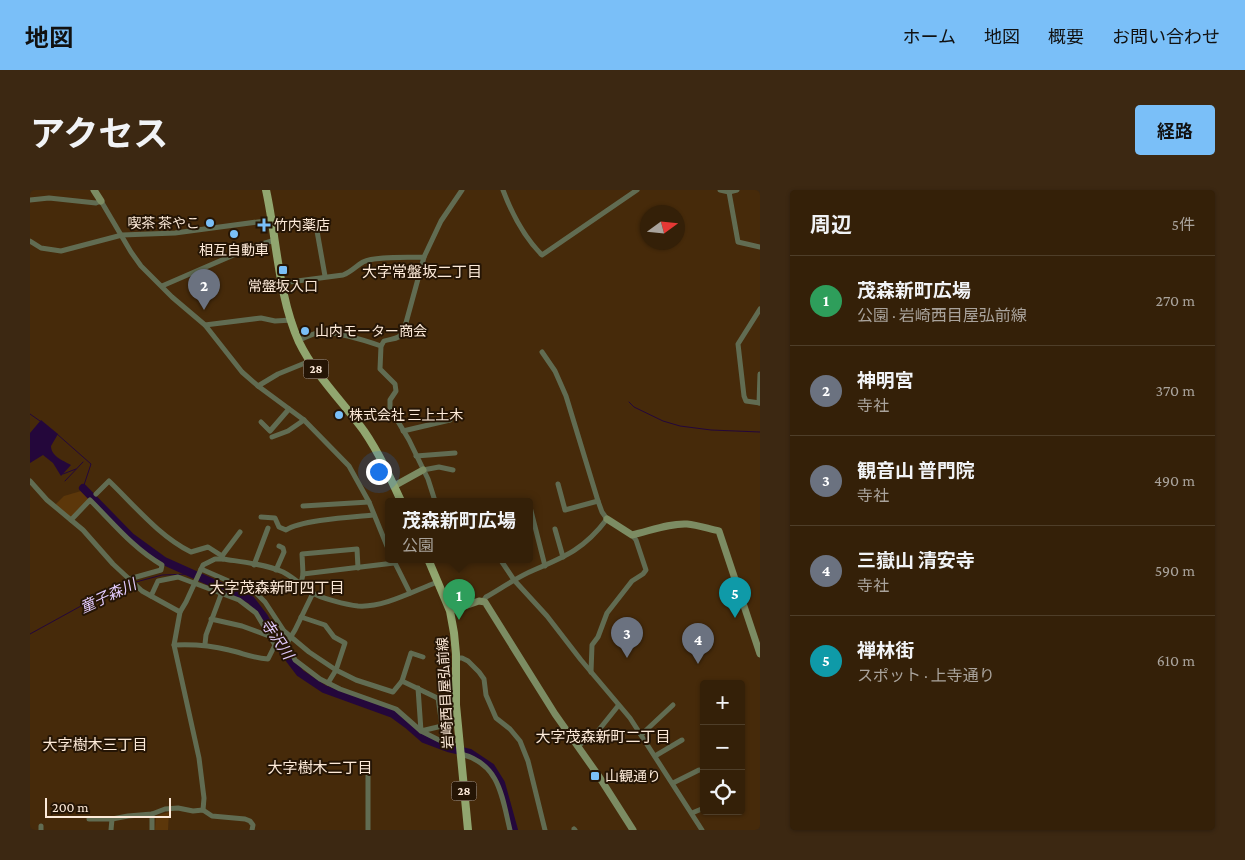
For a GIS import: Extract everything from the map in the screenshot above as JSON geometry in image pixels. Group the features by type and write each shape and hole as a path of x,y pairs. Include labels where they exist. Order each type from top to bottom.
{"main road":[{"name":"28","path":"266,190 282,283 299,340 310,361 379,454 400,498"},
{"name":"岩崎西目屋弘前線","path":"430,563 450,612 456,658 456,704 468,830"}],"street":[{"path":"94,190 141,266 205,324 242,372 304,420 349,466 369,502 385,542"},
{"path":"434,498 423,470 390,408 390,400 396,391 396,386 393,380 380,369 381,346 384,341 398,338 402,335 424,256 441,220 462,190"},
{"path":"504,190 510,208 525,234 542,255 637,190"},
{"path":"720,190 730,192 737,190"},
{"path":"730,192 738,242 760,247"},
{"path":"30,200 49,198 96,203 101,201"},
{"path":"30,241 41,248 61,251 122,235 175,234 272,220"},
{"path":"317,231 325,276"},
{"path":"162,286 252,247 275,240"},
{"path":"282,283 343,275 364,262 424,256"},
{"path":"760,309 738,344 746,401 760,403 760,374"},
{"path":"205,324 260,318 275,321 292,320"},
{"path":"299,340 316,333 328,333 381,346"},
{"path":"542,352 559,378 566,396 602,512 607,519 632,535 636,540 646,570 644,574 632,581 607,613 598,637 592,645 591,673"},
{"path":"258,386 278,374 310,361"},
{"path":"262,422 270,432 289,409"},
{"path":"272,437 288,431 304,420"},
{"path":"404,432 450,420"},
{"path":"416,456 455,453"},
{"path":"394,486 423,470 439,467 453,470"},
{"path":"30,481 47,500 83,530 113,564 132,581 151,596 180,612"},
{"path":"96,494 109,482 161,532 191,552 208,547 222,558 285,573 313,593 358,606 374,605 401,598 438,582"},
{"path":"558,484 565,510 598,501"},
{"path":"71,520 90,500 152,560 162,565 161,570 132,581"},
{"path":"303,506 369,502"},
{"path":"261,516 275,518 279,527 286,530 292,526 304,523 373,515"},
{"path":"450,612 483,601 486,597 514,580 563,557 586,542 607,519"},
{"path":"533,523 545,566"},
{"path":"632,535 666,526 688,524 719,532 760,654"},
{"path":"254,565 268,528"},
{"path":"555,529 563,557"},
{"path":"203,810 204,798 199,758 174,645 180,612 200,570 203,565 222,558 240,532"},
{"path":"276,570 284,552 283,548 279,546"},
{"path":"301,584 303,574 302,554 357,549 358,568"},
{"path":"303,574 358,568 385,563"},
{"path":"395,563 410,593"},
{"path":"503,563 514,580 547,616 591,673 630,718 702,830"},
{"path":"200,570 256,593 265,602 284,630 308,652 356,680 393,692 402,681 411,653 423,657"},
{"path":"151,596 158,581 178,577 195,581 239,600 256,613 276,645"},
{"path":"205,644 211,619 222,592"},
{"path":"174,645 205,644 232,650 254,658 268,659 276,645 286,643 291,637 313,593"},
{"path":"483,601 501,626 555,714 633,830"},
{"path":"301,617 325,625 334,636 344,643 336,670 328,683"},
{"path":"211,619 242,626 270,636"},
{"path":"286,643 295,660 328,683 396,710 420,731 460,749 490,770 503,795 510,830"},
{"path":"456,658 468,661 479,672 484,680 486,695 496,718 510,729 520,741 528,761 545,830"},
{"path":"402,681 452,705 456,704"},
{"path":"418,688 420,731"},
{"path":"420,731 442,726 438,698"},
{"path":"641,735 673,705"},
{"path":"578,746 598,730 618,706"},
{"path":"655,756 682,740"},
{"path":"368,765 368,830"},
{"path":"673,783 698,770"},
{"path":"89,819 112,819 152,814 165,809 178,808 193,811 203,810 212,816 245,819 253,825 252,830"},
{"path":"692,813 700,810"},
{"path":"152,814 152,830"},
{"path":"111,830 112,819"}],"shaded area":[{"path":"41,420 58,434 51,446 53,452 71,465 61,476 53,463 43,455 30,463 30,433"},
{"path":"81,491 89,499 72,517 69,517 55,505 64,496"},
{"path":"169,812 168,830 155,830 156,816"}],"waterway":[{"path":"629,402 634,407 663,421 680,426 711,430 760,432"},
{"name":"寺沢川","path":"30,414 40,421"},
{"name":"寺沢川","path":"57,434 91,464 83,488"},
{"path":"65,481 83,462"},
{"path":"63,474 76,469"},
{"name":"寺沢川","path":"83,488 131,537 164,561 251,600 264,617 281,648 300,673 324,689 393,714 424,739 448,748 470,753 491,767 501,783 514,830"},
{"name":"童子森川","path":"136,582 162,575 190,574"},
{"name":"童子森川","path":"30,634 90,601 130,584"}],"place":[{"name":"喫茶 茶やこ","path":"210,223"},
{"name":"竹内薬店","path":"264,225"},
{"name":"相互自動車","path":"234,234"},
{"name":"常盤坂入口","path":"283,270"},
{"name":"神明宮","path":"204,310"},
{"name":"山内モーター商会","path":"305,331"},
{"name":"株式会社 三上土木","path":"339,415"},
{"name":"禅林街","path":"735,618"},
{"name":"茂森新町広場","path":"459,620"},
{"name":"観音山 普門院","path":"627,658"},
{"name":"三嶽山 清安寺","path":"698,664"},
{"name":"山観通り","path":"595,776"}],"district":[{"name":"大字常盤坂二丁目","path":"422,272"},
{"name":"大字茂森新町四丁目","path":"277,588"},
{"name":"大字茂森新町二丁目","path":"603,737"},
{"name":"大字樹木三丁目","path":"95,745"},
{"name":"大字樹木二丁目","path":"320,768"}]}
